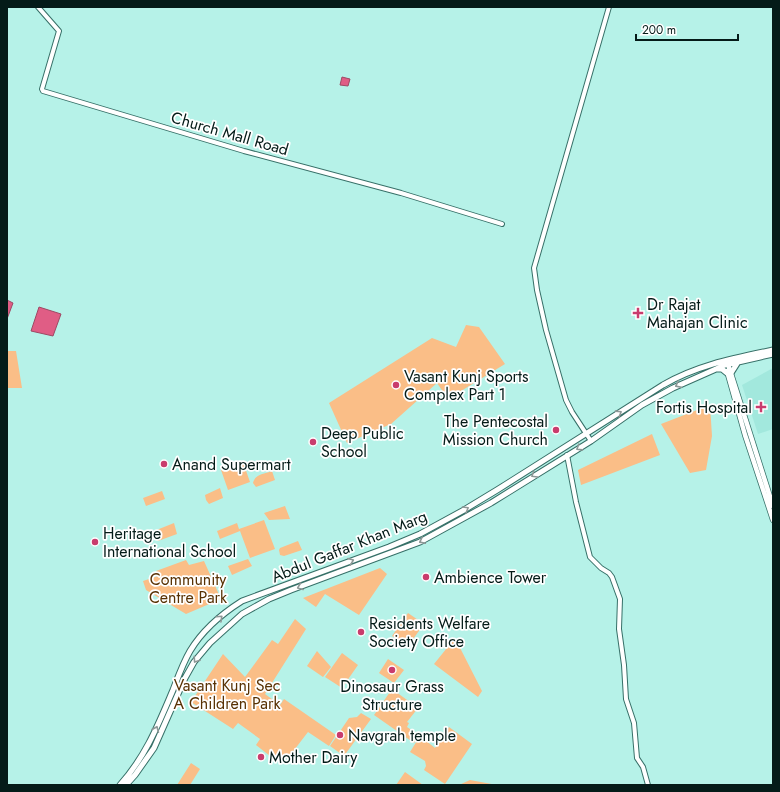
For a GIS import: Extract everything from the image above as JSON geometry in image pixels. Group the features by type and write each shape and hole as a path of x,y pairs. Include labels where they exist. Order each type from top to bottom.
{"main road":[{"path":"729,373 737,360 773,350"},
{"path":"591,440 642,405 673,388 714,369 724,362 773,354"},
{"path":"724,362 773,506"},
{"name":"Abdul Gaffar Khan Marg","path":"120,785 130,774 148,748 190,652 207,630 234,606 242,601 420,534 470,506 672,379 691,371 724,362"},
{"path":"714,369 722,369 729,373 745,435 773,520"},
{"name":"Abdul Gaffar Khan Marg","path":"126,785 154,748 185,678 194,662 215,638 242,614 269,599 291,590 420,542 491,503 591,440"}],"street":[{"name":"Church Mall Road","path":"38,7 59,31 42,89 43,91 244,151 401,193 502,224"},
{"path":"591,440 569,406 561,385 546,330 534,274 534,266 609,7"},
{"path":"567,455 576,502 590,557 612,577 620,599 619,629 624,664 625,694 634,723 637,756 639,762 644,767 648,785"}],"shaded area":[{"path":"342,77 350,79 348,86 340,85"},
{"path":"7,300 13,303 7,319"},
{"path":"39,307 61,314 53,336 31,331"},
{"name":"Fortis Hospital","path":"773,368 773,429 758,434 742,385"}],"green space":[{"name":"Vasant Kunj Sports Complex Part 1","path":"466,325 479,327 505,364 448,399 437,383 391,424 347,443 329,403 432,338 456,347"},
{"path":"7,351 16,351 22,388 7,388"},
{"path":"710,405 712,436 706,470 690,473 661,424"},
{"path":"652,434 660,455 581,485 578,470"},
{"path":"243,462 250,482 228,490 221,470"},
{"path":"272,471 275,480 256,487 253,483 256,478"},
{"path":"220,488 223,498 209,504 205,495"},
{"path":"162,491 165,499 146,506 143,498"},
{"path":"285,506 290,519 269,520 264,513"},
{"path":"264,520 275,549 250,558 240,531 220,539 217,531 237,523 239,529"},
{"path":"174,523 177,534 158,541 154,531"},
{"path":"298,541 302,550 284,556 280,555 280,548"},
{"path":"248,559 252,566 232,575 228,566"},
{"name":"Community Centre Park","path":"186,560 189,565 204,561 221,599 186,614 146,590 143,581 158,576 156,571"},
{"path":"380,568 387,574 359,615 325,594 316,607 303,598"},
{"path":"408,613 424,624 408,646 392,636"},
{"name":"Vasant Kunj Sec A Children Park","path":"295,619 306,629 265,694 280,705 284,699 336,735 329,746 308,732 288,758 275,760 256,745 260,739 238,723 233,729 191,702 223,654 245,677 272,640 278,644"},
{"path":"455,638 482,691 478,697 434,664"},
{"path":"317,651 331,667 323,677 307,666"},
{"path":"342,653 358,665 342,688 325,677"},
{"path":"388,659 404,670 394,683 379,673"},
{"path":"392,689 418,708 407,722 409,723 407,727 419,735 414,743 374,715"},
{"path":"361,713 371,719 344,756 330,746 349,718 357,717"},
{"path":"449,727 472,744 445,784 424,770 426,766 425,761 410,752 420,736 435,748"},
{"path":"191,763 200,769 190,785 177,785"},
{"path":"405,772 423,785 396,785"},
{"path":"470,780 497,785 459,785"}],"place":[{"name":"Dr Rajat Mahajan Clinic","path":"638,313"},
{"name":"Vasant Kunj Sports Complex Part 1","path":"396,385"},
{"name":"Fortis Hospital","path":"761,407"},
{"name":"The Pentecostal Mission Church","path":"556,430"},
{"name":"Deep Public School","path":"313,442"},
{"name":"Anand Supermart","path":"164,464"},
{"name":"Heritage International School","path":"95,542"},
{"name":"Ambience Tower","path":"426,577"},
{"name":"Residents Welfare Society Office","path":"361,632"},
{"name":"Dinosaur Grass Structure","path":"392,670"},
{"name":"Navgrah temple","path":"340,735"},
{"name":"Mother Dairy","path":"261,757"}]}
